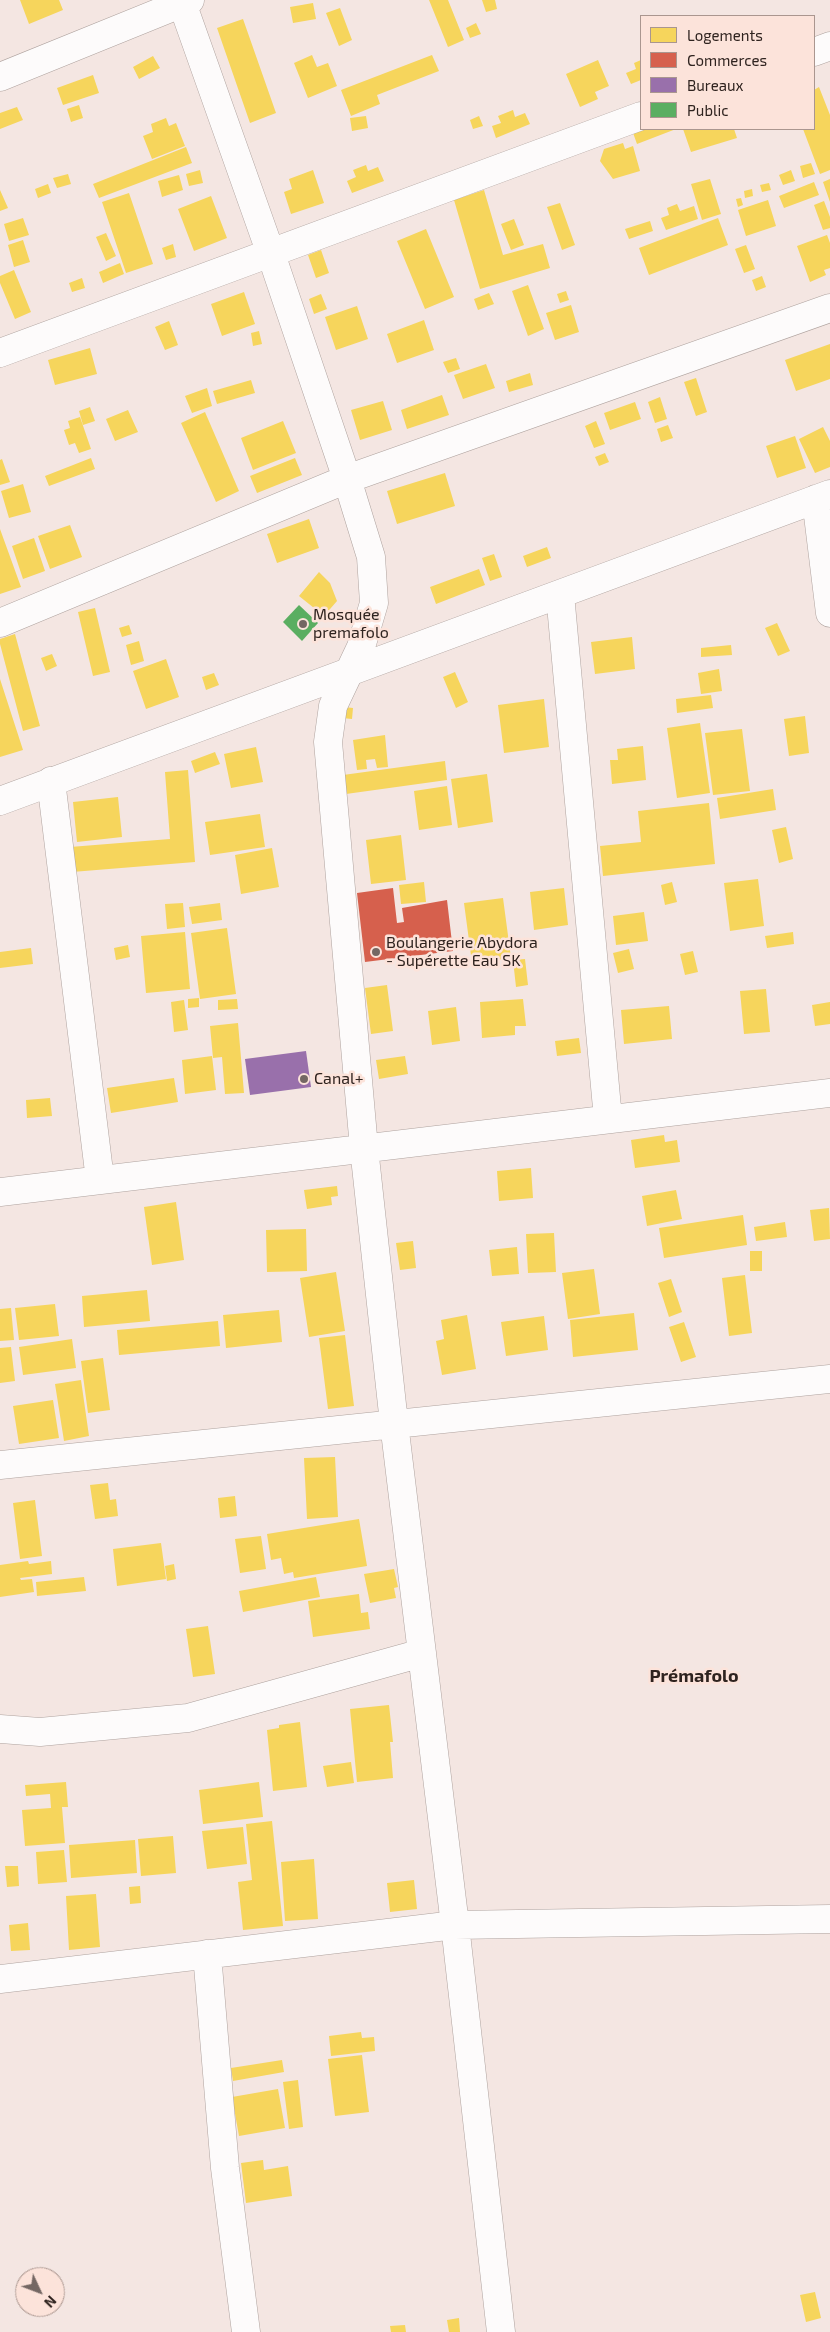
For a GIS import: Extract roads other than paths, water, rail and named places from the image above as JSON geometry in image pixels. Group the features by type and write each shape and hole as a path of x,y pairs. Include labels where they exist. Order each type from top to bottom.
{"street":[{"path":"0,78 184,1 347,479 371,557 374,603 360,647 333,706 328,742 364,1148 394,1423 455,1925 500,2332"},
{"path":"815,52 830,46"},
{"path":"0,353 640,116"},
{"path":"0,622 347,479 830,308"},
{"path":"0,801 823,496 830,613"},
{"path":"560,594 608,1120"},
{"path":"51,781 100,1180"},
{"path":"0,1192 830,1093"},
{"path":"0,1465 830,1379"},
{"path":"0,1729 40,1732 188,1718 422,1653"},
{"path":"0,1979 455,1925 830,1919"},
{"path":"207,1954 226,2168 246,2332"}],"place":[{"name":"Mosquée premafolo","path":"303,624"},
{"name":"Boulangerie Abydora - Supérette Eau SK","path":"376,952"},
{"name":"Canal+","path":"304,1079"}],"district":[{"name":"Prémafolo","path":"694,1676"}]}
